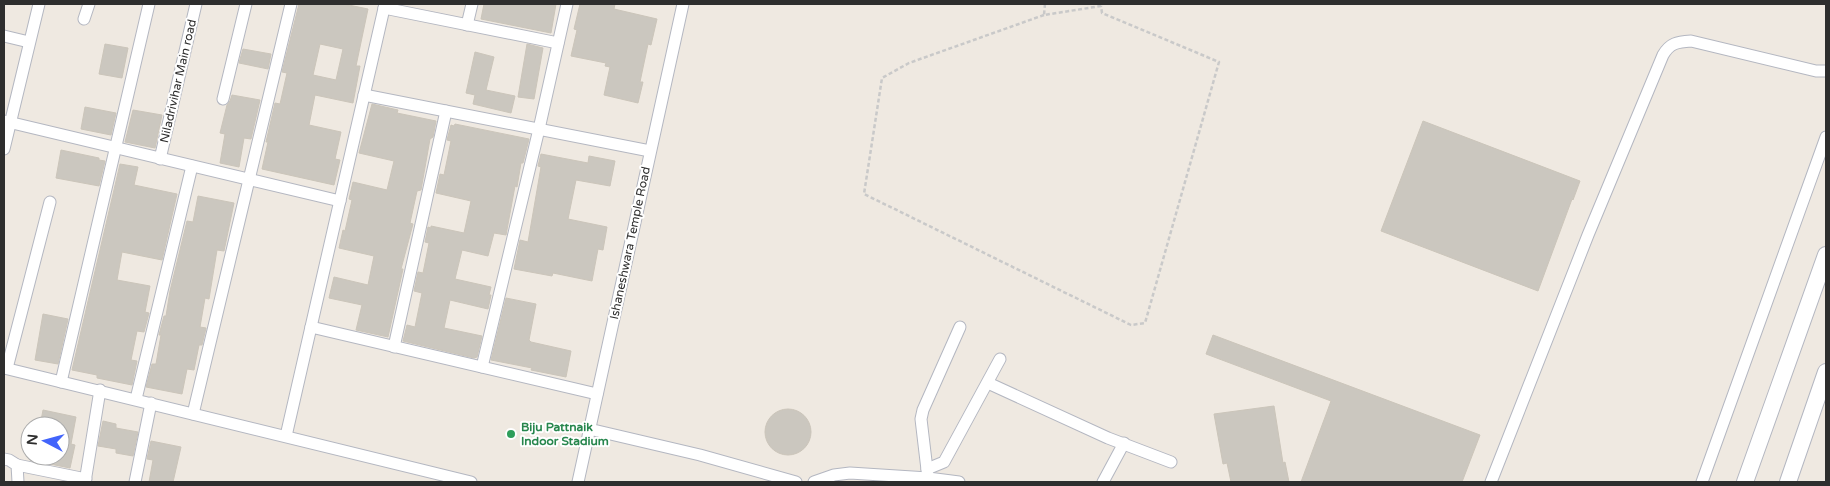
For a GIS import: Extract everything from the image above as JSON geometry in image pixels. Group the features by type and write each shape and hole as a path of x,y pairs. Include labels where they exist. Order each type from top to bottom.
{"street":[{"path":"4,149 7,121 39,4"},
{"path":"84,19 88,4"},
{"path":"61,382 149,4"},
{"name":"Niladrivihar Main road","path":"160,159 196,4"},
{"path":"223,99 246,4"},
{"path":"193,414 291,4"},
{"path":"467,24 472,4"},
{"path":"482,368 567,4"},
{"name":"Ishaneshwara Temple Road","path":"578,482 650,151 675,48 683,4"},
{"path":"286,436 384,6 558,43"},
{"path":"4,36 29,42"},
{"path":"1491,482 1592,226 1668,46 1678,42 1691,41 1816,71 1826,71"},
{"path":"364,95 650,151"},
{"path":"394,347 446,111"},
{"path":"7,121 340,201"},
{"path":"1702,482 1826,137"},
{"path":"136,399 192,166"},
{"path":"50,202 6,368 471,482"},
{"path":"1745,482 1826,256"},
{"path":"311,327 597,394"},
{"path":"928,474 922,419 923,410 960,327"},
{"path":"928,474 944,462 1000,360"},
{"path":"1788,482 1826,372"},
{"path":"988,383 1124,444 1171,462"},
{"path":"4,458 17,465 86,481 100,390"},
{"path":"135,482 151,403"},
{"path":"589,429 700,455 796,482"},
{"path":"1103,482 1124,444"},
{"path":"17,465 18,482"},
{"path":"814,482 834,475 850,473 928,474 959,482"}],"path":[{"path":"1044,15 1045,4"},
{"path":"1101,5 1102,13 1219,62 1145,323 1131,325 864,194 882,78 909,62 1044,15 1101,5"}],"building":[{"path":"299,4 344,4 368,9 356,66 360,66 353,103 315,95 309,125 341,132 335,159 340,160 334,185 262,169 275,103 280,104 287,73 282,72","holes":["320,44 343,49 336,80 313,75"]},
{"path":"484,4 556,4 551,33 481,19"},
{"path":"580,4 615,4 614,9 657,19 651,45 648,44 640,82 643,82 638,103 604,95 610,67 605,66 606,63 571,56 577,30 574,29"},
{"path":"105,44 128,48 122,78 99,74"},
{"path":"527,44 543,48 534,99 518,97"},
{"path":"243,49 271,54 268,69 239,63"},
{"path":"475,52 494,57 486,90 515,96 511,113 473,104 475,95 466,93"},
{"path":"232,95 260,100 251,139 244,138 239,167 220,163 225,134 220,133 227,105"},
{"path":"372,104 398,110 397,113 436,121 433,137 430,139 421,190 417,191 410,223 413,224 401,269 403,269 388,337 356,330 362,305 329,298 334,277 368,285 374,256 339,248 352,200 349,199 353,182 387,190 394,161 359,153"},
{"path":"85,107 116,113 111,135 81,129"},
{"path":"133,110 162,115 155,148 125,142"},
{"path":"1423,121 1580,181 1538,291 1381,231"},
{"path":"455,124 529,139 523,163 521,163 517,187 515,186 506,235 494,233 488,256 462,250 455,279 491,287 488,309 450,300 444,328 482,336 477,357 474,358 403,341 407,325 415,327 422,293 414,291 418,272 423,273 429,243 425,242 428,227 464,233 471,201 436,193 440,174 444,175 451,141 447,140 451,125 454,126"},
{"path":"61,150 105,161 99,186 56,178"},
{"path":"541,154 588,163 589,156 615,161 610,186 576,180 568,219 607,227 603,250 598,249 592,281 553,273 552,276 514,269 520,240 528,242 541,167 538,166"},
{"path":"120,164 138,167 134,185 177,194 162,260 122,252 117,280 150,286 145,312 149,313 144,332 137,331 131,360 137,361 132,385 97,378 97,375 72,370"},
{"path":"198,196 234,203 224,251 217,250 209,299 205,298 200,327 206,328 202,345 199,345 194,370 187,369 182,394 146,387 152,364 156,364 161,335 159,335 164,316 166,316 187,221 193,222"},
{"path":"506,298 536,304 529,340 571,351 566,377 491,360"},
{"path":"43,314 68,319 58,364 35,360"},
{"path":"1213,335 1480,435 1462,482 1301,482 1331,401 1206,354"},
{"path":"1274,406 1283,463 1285,462 1289,482 1231,482 1227,463 1223,464 1214,414"},
{"path":"788,409 801,413 807,419 811,432 807,445 801,451 788,455 775,451 769,445 765,432 769,419 775,413"},
{"path":"43,410 76,417 71,444 75,445 70,468 60,466 70,466 70,416 42,416"},
{"path":"103,421 116,424 116,428 138,432 133,456 116,453 116,449 98,446"},
{"path":"151,441 181,447 173,482 149,482 153,460 147,459"}],"place":[{"name":"Biju Pattnaik Indoor Stadium","path":"511,434"}]}
